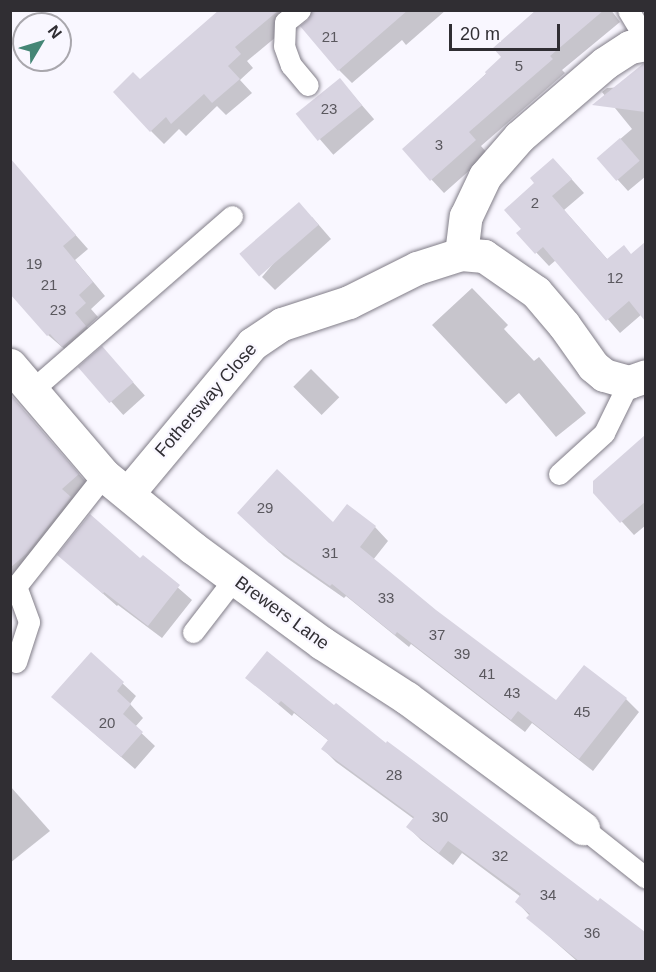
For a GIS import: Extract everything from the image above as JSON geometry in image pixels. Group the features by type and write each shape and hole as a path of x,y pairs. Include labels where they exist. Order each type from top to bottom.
{"street":[{"path":"461,254 466,216 485,176 519,137 605,63 630,47 645,42"},
{"name":"Fothersway Close","path":"116,484 252,344 282,324 349,302 417,268 461,254 484,256 536,292 593,366 604,375 637,379"},
{"name":"Brewers Lane","path":"10,365 116,484 193,548 322,643 407,698 583,828"}],"lane":[{"path":"300,10 285,22 284,46 291,65 308,85"},
{"path":"628,10 645,42"},
{"path":"32,390 232,216"},
{"path":"560,474 604,433 637,379"},
{"path":"16,662 29,622 14,590 116,484"},
{"path":"193,632 234,579"},
{"path":"583,828 645,878"}],"building":[{"path":"219,10 279,10 235,47 241,54 228,66 240,79 212,103 204,94 171,124 166,117 150,132 113,92 133,72 140,79"},
{"path":"312,10 408,10 338,71 300,26 308,20"},
{"path":"536,10 604,10 550,56 553,59 469,132 476,140 430,181 402,149 486,74 485,72 501,57 493,48"},
{"path":"644,63 645,112 592,105"},
{"path":"340,78 362,105 318,141 296,114"},
{"path":"620,138 640,161 616,181 597,158"},
{"path":"10,158 76,235 63,246 93,282 79,295 86,303 75,313 86,326 62,347 50,334 47,336 10,294"},
{"path":"553,158 572,179 552,196 607,259 624,245 631,254 645,242 645,321 629,301 606,321 543,247 535,254 516,233 521,229 504,210 534,183 530,178"},
{"path":"299,202 319,225 259,276 239,254"},
{"path":"102,346 133,382 109,403 78,367"},
{"path":"10,394 79,474 62,489 71,497 26,554 10,568"},
{"path":"645,435 645,502 620,523 593,493 593,481"},
{"path":"277,469 333,522 347,504 376,526 360,547 436,610 556,700 584,665 627,698 579,759 518,711 511,720 397,632 395,635 332,584 330,586 269,543 237,513"},
{"path":"90,514 140,558 143,555 180,585 148,626 104,592 103,594 57,555"},
{"path":"267,651 334,705 336,703 598,901 600,898 645,932 645,962 580,962 526,918 530,914 515,902 521,894 448,841 439,853 406,827 414,817 321,749 328,740 281,701 278,704 245,678"},
{"path":"91,652 124,682 117,691 131,704 123,714 143,732 121,757 51,697"}]}
